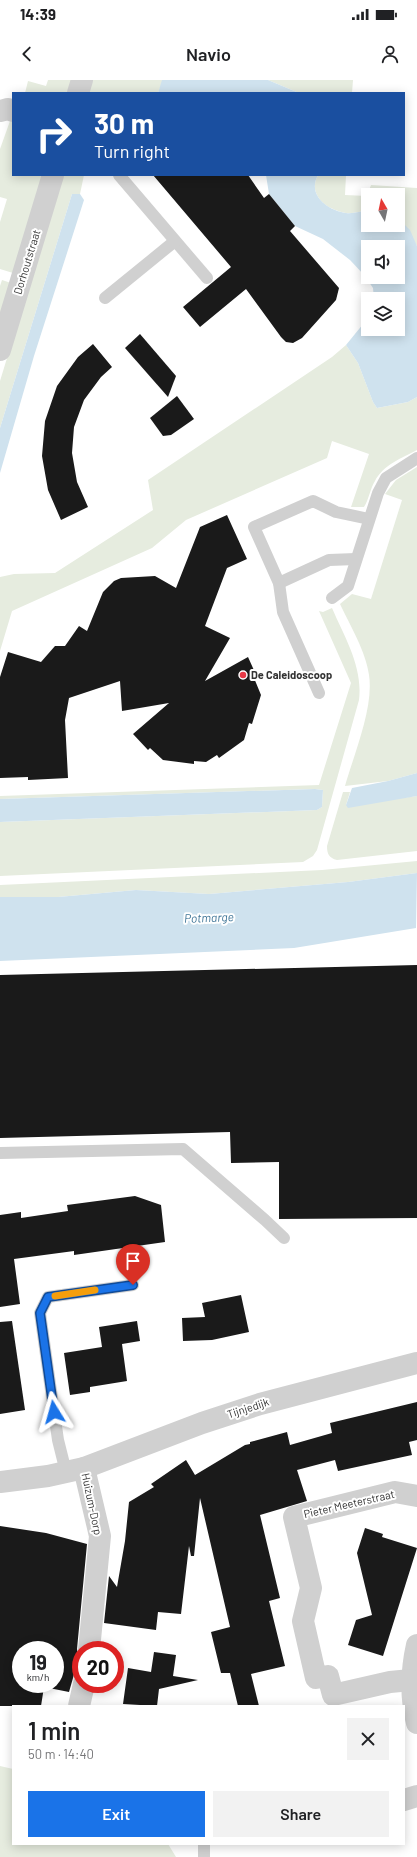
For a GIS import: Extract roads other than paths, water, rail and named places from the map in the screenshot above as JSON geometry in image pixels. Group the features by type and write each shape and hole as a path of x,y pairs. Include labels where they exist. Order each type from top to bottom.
{"street":[{"path":"78,92 82,80"},
{"path":"0,111 8,109 12,111"},
{"name":"Dorhoutstraat","path":"0,350 53,176"},
{"name":"Tijnjedijk","path":"75,1470 202,1423 260,1404 417,1364"},
{"name":"Huizum-Dorp","path":"0,1482 48,1476 75,1470 100,1536 90,1641"},
{"name":"Pieter Meeterstraat","path":"411,1680 390,1682 333,1695 328,1676 316,1678 303,1620 311,1588 294,1517 395,1492 417,1496"},
{"path":"417,1645 411,1680 412,1706 417,1723"},
{"path":"79,1705 82,1693"},
{"path":"405,1800 417,1796"}],"lane":[{"path":"120,176 207,278"},
{"path":"105,298 175,240"},
{"path":"332,598 348,586 378,493 386,478 417,458"},
{"path":"319,693 282,612 279,583 254,527 313,501 336,512 369,519"},
{"path":"279,583 329,560 356,559"},
{"path":"0,1153 183,1149 284,1238"},
{"path":"75,1470 58,1440 40,1313 48,1297 133,1285"},
{"path":"204,1845 204,1857"}],"water":[{"path":"162,80 268,80 297,92 158,92"},
{"path":"266,176 318,176 315,182 315,189 317,195 326,205 332,209 346,213 361,212 361,232 405,232 405,225 410,230 417,246 417,397 408,402 377,408 373,402 358,363 346,345 361,327 361,336 405,336 405,292 373,292 370,284 405,284 405,240 361,240 361,272 350,260 323,239 295,226 269,194"},
{"path":"72,194 80,194 84,200 34,356 0,473 0,428"},
{"path":"417,773 417,796 348,808 346,805 352,788 388,781"},
{"path":"315,789 323,790 322,807 317,810 0,822 0,799"},
{"name":"Potmarge","path":"417,873 416,928 294,948 0,961 0,897 58,897 136,890 209,894 348,882"}],"place":[{"name":"De Caleidoscoop","path":"243,675"}]}
